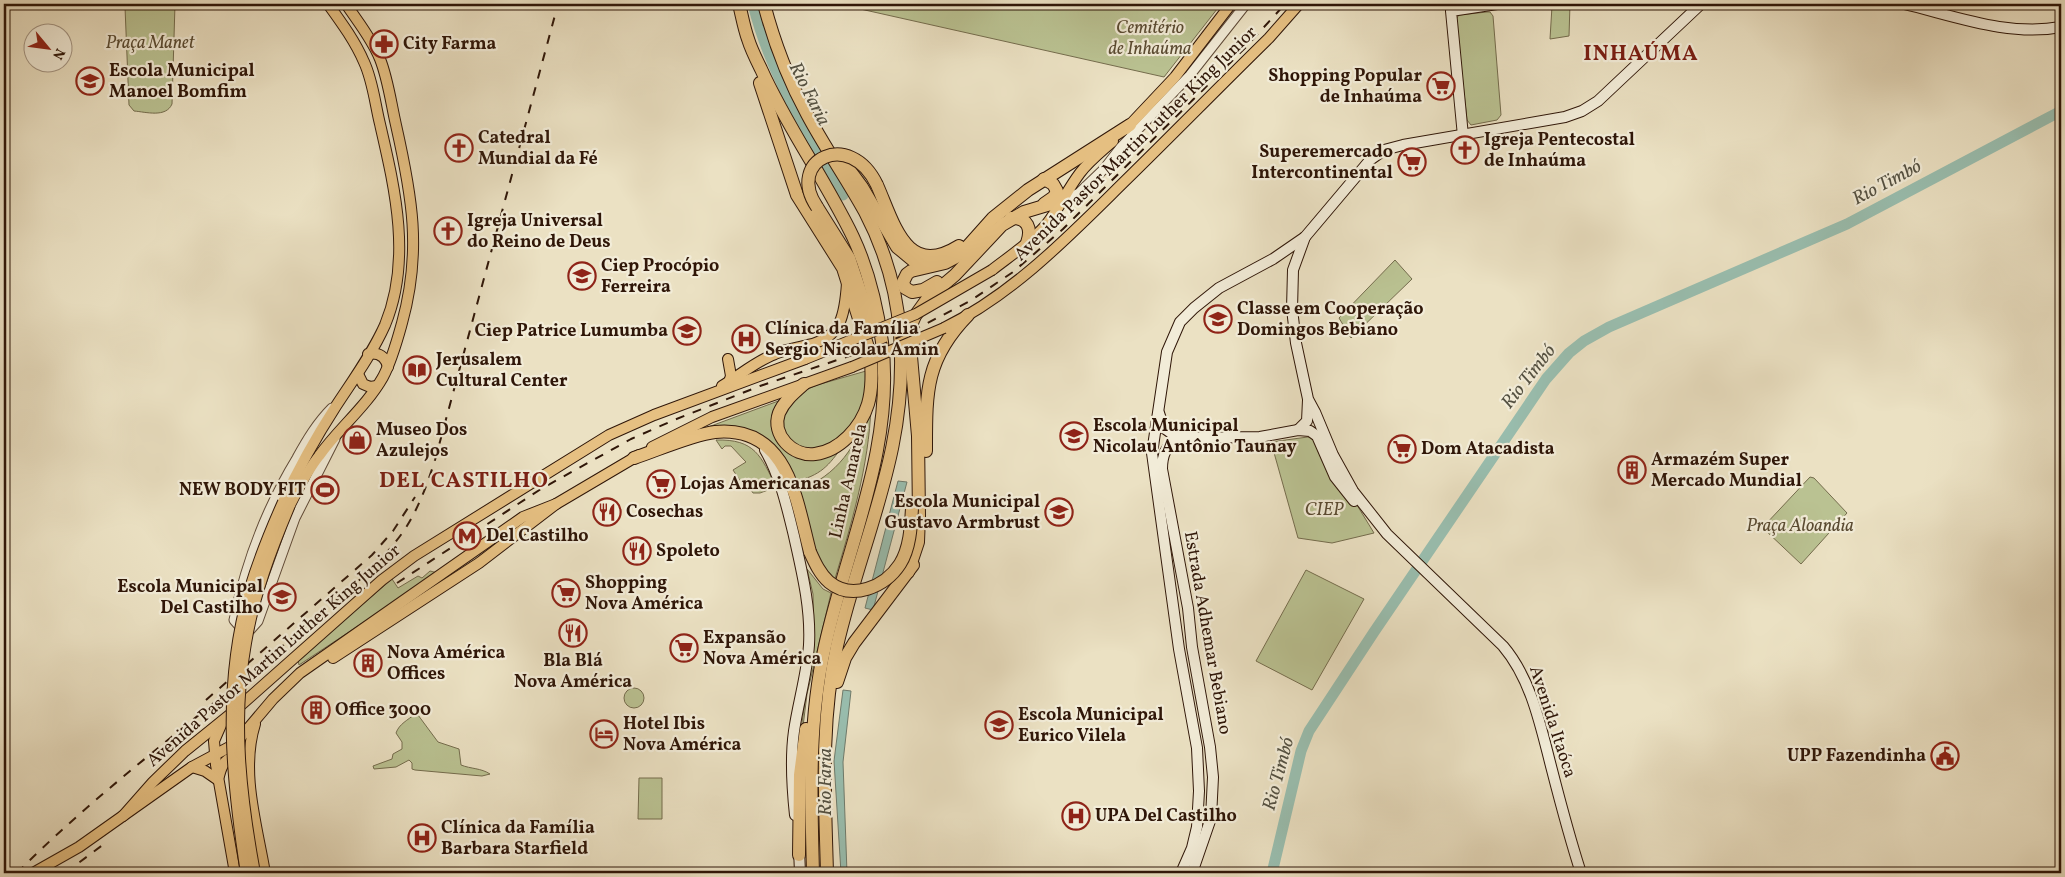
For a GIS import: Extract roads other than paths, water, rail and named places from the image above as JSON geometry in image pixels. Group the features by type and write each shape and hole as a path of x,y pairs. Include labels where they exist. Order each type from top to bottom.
{"highway":[{"name":"Linha Amarela","path":"739,4 748,40 772,93 854,239 870,286 882,342 883,386 878,445 866,497 831,620 816,698 811,778 813,873"},
{"name":"Linha Amarela","path":"764,4 783,63 807,115 864,210 880,245 892,283 900,335 900,400 895,441 884,487 837,646 828,706 824,740 827,873"},
{"path":"748,40 764,96 797,195 804,209 851,277 872,326 882,342"},
{"path":"804,384 783,405 779,412 778,424 781,437 785,443 798,452 813,455 829,450 841,443 860,423 871,390 871,357 856,290 843,246 817,207 808,188 809,175 817,163 831,154 845,155 860,161 872,175 903,240 915,253 933,257 942,255 983,228 1015,200 1044,179 1130,125"},
{"path":"823,142 854,176 897,247 914,261 936,266"},
{"path":"1040,207 1054,197 1057,191 1053,184 1044,179"},
{"path":"908,572 918,542 919,516 918,436 910,345 911,325 920,307 928,298 955,275 994,233 1012,218 1064,200"},
{"path":"1012,218 1021,219 1028,224 1030,232 1027,243"},
{"path":"970,258 923,290 912,292 906,288 903,282 907,274 936,266 960,255 983,228"},
{"path":"828,706 845,658 854,643 908,572 921,551 925,531 927,403 931,374 945,341 968,315"},
{"path":"634,458 714,432 742,434 761,442 778,456 788,472 810,552 821,573 834,585 855,591 876,586 892,574 904,557 910,533 912,508 908,384 900,335"},
{"path":"799,855 800,775 806,729 816,698"}],"main road":[{"path":"246,873 232,767 231,723 234,668 249,592 264,547 317,436 358,374 387,318 395,288 399,232 396,195 364,62 328,4"},
{"path":"255,873 244,809 238,733 246,642 260,584 286,504 312,465 377,386 388,367 400,332 410,292 414,252 412,210 404,164 381,61 374,45 346,4"},
{"name":"Avenida Pastor Martin Luther King Junior","path":"123,816 153,782 185,751 224,720 367,592 414,556 609,435 654,415 805,359 916,314 992,270 1027,243 1044,226 1064,200 1079,174 1130,125 1175,77 1231,4"},
{"name":"Avenida Pastor Martin Luther King Junior","path":"33,873 79,847 192,768 235,744 258,716 300,673 523,518 556,504 655,445 712,417 852,367 944,328 968,315 1029,272 1060,245 1269,38 1299,4"},
{"path":"1463,136 1451,11 1497,4"},
{"path":"1904,4 2010,28 2039,30 2061,27"},
{"name":"Estrada Adhemar Bebiano","path":"1180,873 1192,848 1197,827 1199,810 1198,778 1194,729 1179,649 1152,453 1167,352 1180,322 1219,288 1273,259 1306,237 1370,160 1379,153 1403,145 1564,117 1582,111 1598,101 1696,6"},
{"name":"Avenida Itaóca","path":"1306,237 1294,270 1292,309 1296,343 1308,399 1333,456 1345,478 1372,516 1418,565 1503,646 1522,674 1540,727 1581,873"},
{"path":"1273,259 1286,263 1294,270"},
{"path":"704,397 775,353 818,342 830,336 842,316 851,277"},
{"path":"368,354 380,355 386,360 388,367"},
{"path":"728,359 731,376 729,382"},
{"path":"358,374 363,384 370,387 377,386"},
{"path":"1158,410 1164,428 1178,438 1260,437 1298,430 1308,421 1308,399"},
{"name":"Avenida Itaóca","path":"1298,430 1310,431 1317,436 1341,487 1363,511 1372,516"},
{"name":"Estrada Adhemar Bebiano","path":"1178,438 1164,452 1162,469 1188,608 1192,647 1207,728 1213,777 1211,818 1192,873"},
{"path":"761,442 771,459 785,500 800,563 808,617 809,648 794,733 792,757 792,788 800,873"},
{"path":"1179,649 1185,644 1192,647"},
{"path":"232,713 229,727 235,733 258,716"},
{"path":"258,716 251,738 250,764 252,803 265,873"},
{"path":"224,720 214,741 215,755 235,873"},
{"path":"185,751 214,741 224,741 235,744 246,756 250,764"},
{"path":"218,780 221,766 231,757 240,756 250,764"},
{"path":"192,768 205,771 218,780"},
{"path":"1198,778 1213,777"}],"street":[{"path":"1064,200 1079,193 1104,168 1121,147 1190,74 1246,4"},
{"path":"339,432 297,512 258,621 250,630 242,629 234,620 240,592 252,551 269,508 313,430 340,399"}],"waterway":[{"name":"Rio Faria","path":"753,4 760,30 780,79 843,195"},
{"name":"Rio Timbó","path":"1272,873 1301,751 1309,731 1546,379 1569,353 1584,341 1609,327 1847,224 2061,111"}],"railway":[{"path":"17,873 120,779 264,662 354,585 380,560 408,524 422,497 435,460 558,4"},
{"path":"397,583 541,489 631,439 760,386 879,346 970,301 1013,272 1063,229 1245,48 1285,4"},
{"path":"206,700 372,555 393,531 415,497"},
{"path":"65,873 104,844"}],"place":[{"name":"City Farma","path":"384,44"},
{"name":"Escola Municipal Manoel Bomfim","path":"90,81"},
{"name":"Shopping Popular de Inhaúma","path":"1441,86"},
{"name":"Catedral Mundial da Fé","path":"459,148"},
{"name":"Igreja Pentecostal de Inhaúma","path":"1465,150"},
{"name":"Superemercado Intercontinental","path":"1412,162"},
{"name":"Igreja Universal do Reino de Deus","path":"448,231"},
{"name":"Ciep Procópio Ferreira","path":"582,276"},
{"name":"Classe em Cooperação Domingos Bebiano","path":"1218,319"},
{"name":"Ciep Patrice Lumumba","path":"687,331"},
{"name":"Clínica da Família Sergio Nicolau Amin","path":"746,339"},
{"name":"Jerusalem Cultural Center","path":"417,370"},
{"name":"Escola Municipal Nicolau Antônio Taunay","path":"1074,436"},
{"name":"Museo Dos Azulejos","path":"357,440"},
{"name":"Dom Atacadista","path":"1402,449"},
{"name":"Armazém Super Mercado Mundial","path":"1632,470"},
{"name":"Lojas Americanas","path":"661,484"},
{"name":"NEW BODY FIT","path":"325,490"},
{"name":"Cosechas","path":"607,512"},
{"name":"Escola Municipal Gustavo Armbrust","path":"1059,512"},
{"name":"Del Castilho","path":"467,536"},
{"name":"Spoleto","path":"637,551"},
{"name":"Shopping Nova América","path":"566,593"},
{"name":"Escola Municipal Del Castilho","path":"282,597"},
{"name":"Bla Blá Nova América","path":"573,633"},
{"name":"Expansão Nova América","path":"684,648"},
{"name":"Nova América Offices","path":"368,663"},
{"name":"Office 3000","path":"316,710"},
{"name":"Escola Municipal Eurico Vilela","path":"999,725"},
{"name":"Hotel Ibis Nova América","path":"604,734"},
{"name":"UPP Fazendinha","path":"1945,756"},
{"name":"UPA Del Castilho","path":"1076,816"},
{"name":"Clínica da Família Barbara Starfield","path":"422,838"}],"district":[{"name":"INHAÚMA","path":"1641,54"},
{"name":"DEL CASTILHO","path":"464,481"}],"park label":[{"name":"Cemitério de Inhaúma","path":"1150,38"},
{"name":"Praça Manet","path":"150,43"},
{"name":"CIEP","path":"1324,510"},
{"name":"Praça Aloandia","path":"1800,526"}]}
